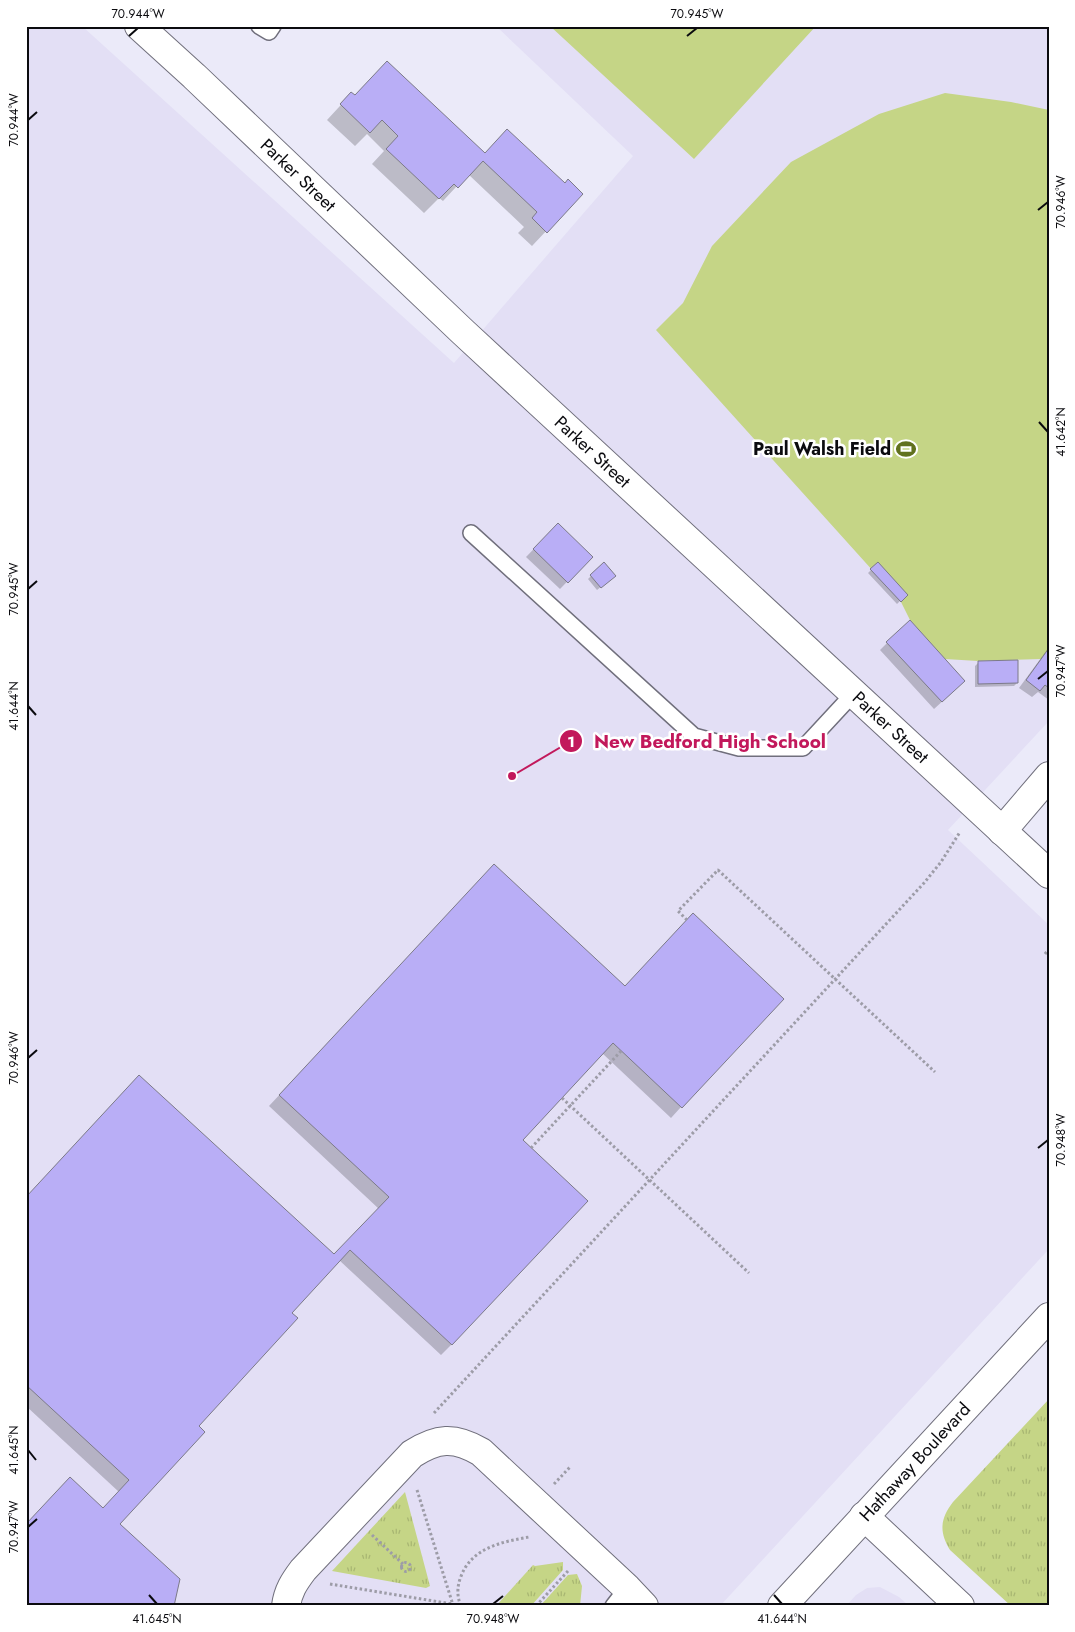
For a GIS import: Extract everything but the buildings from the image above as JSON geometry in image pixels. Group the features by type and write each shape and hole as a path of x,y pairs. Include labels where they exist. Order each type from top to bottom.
{"main road":[{"name":"Parker Street","path":"139,26 463,332 1049,874"},
{"path":"1002,831 1049,776"},
{"name":"Hathaway Boulevard","path":"782,1606 1049,1317"},
{"path":"286,1606 293,1582 303,1570 412,1454 424,1446 438,1441 470,1445 481,1452 587,1551 628,1600"},
{"path":"864,1516 960,1606"}],"lane":[{"path":"259,26 269,32 273,26"},
{"path":"471,533 694,736 739,748 803,748 853,694"}],"path":[{"path":"434,1414 702,1121 836,979 941,862 960,832"},
{"path":"687,920 678,911 718,870 935,1072"},
{"path":"1044,954 1049,950"},
{"path":"531,1148 621,1050"},
{"path":"562,1098 749,1273"},
{"path":"552,1486 571,1466"},
{"path":"323,1583 453,1605 415,1483"},
{"path":"461,1606 458,1592 459,1582 468,1563 476,1555 505,1541 564,1530"},
{"path":"536,1606 587,1551"}],"shaded area":[{"path":"26,26 82,26 454,363 633,156 496,26 1049,26 1049,721 948,830 1049,925 1049,1249 720,1606 26,1606"},
{"path":"880,1587 899,1597 909,1606 846,1606 856,1595 867,1588"}],"green space":[{"path":"550,26 816,26 694,159"},
{"name":"Paul Walsh Field","path":"945,93 1011,102 1049,110 1049,648 1041,659 978,661 945,659 910,620 901,602 656,330 683,303 712,246 791,162 879,114"},
{"path":"1049,1399 1049,1606 1011,1606 950,1550 944,1537 943,1520 953,1502"},
{"path":"405,1492 430,1586 426,1588 332,1571"},
{"path":"563,1562 563,1570 531,1606 496,1606 533,1565"},
{"path":"577,1574 582,1586 580,1606 540,1606 568,1575"}],"place":[{"name":"Paul Walsh Field","path":"906,449"},
{"name":"New Bedford High School","path":"512,776"}]}
